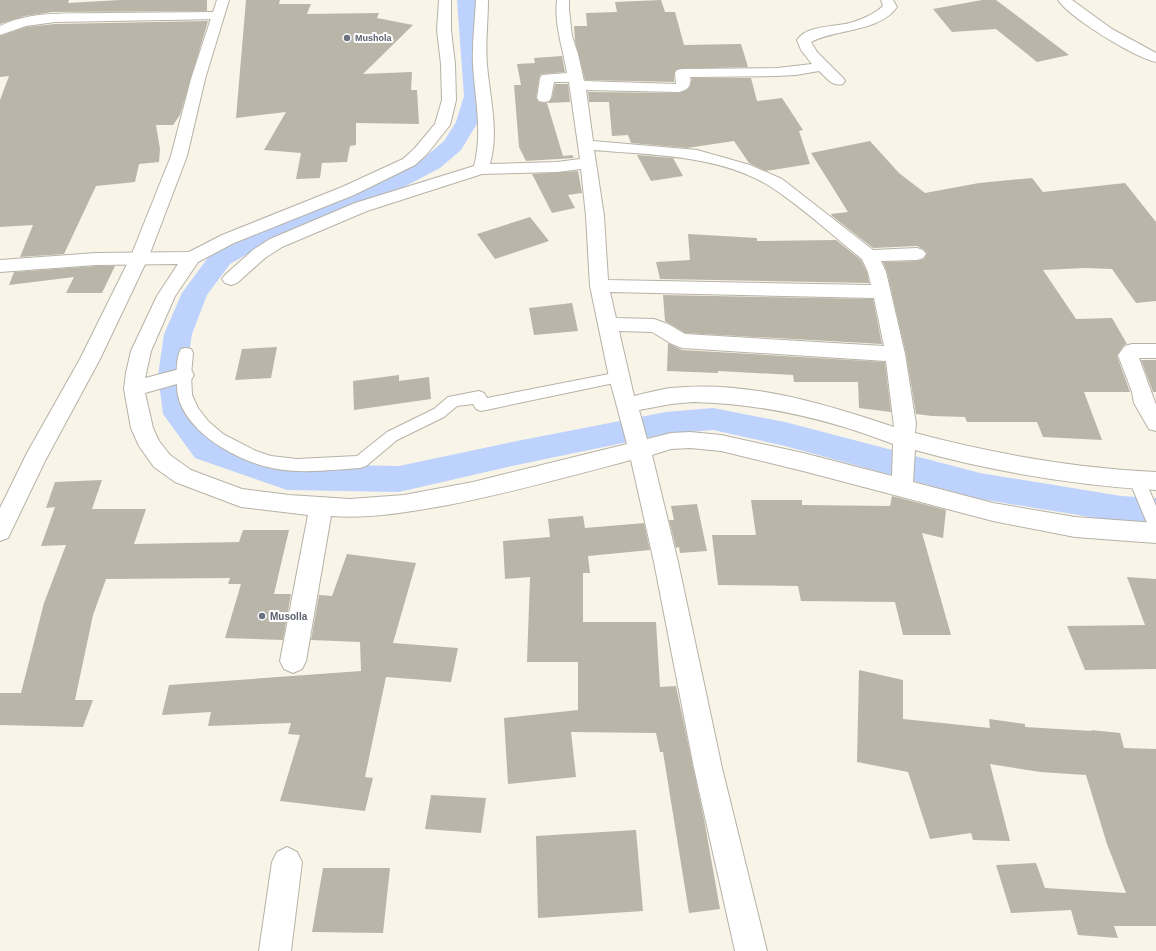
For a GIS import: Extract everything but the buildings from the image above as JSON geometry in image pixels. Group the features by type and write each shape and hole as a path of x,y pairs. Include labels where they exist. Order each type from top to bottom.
{"street":[{"path":"445,0 444,30 464,63 488,129 485,157 481,169"},
{"path":"231,279 259,254 276,242 354,199 409,162 421,151 442,125 464,63 482,0"},
{"path":"563,0 562,10 565,36 571,54 576,81 595,216 599,286 619,377 638,443 666,562 708,768 751,951"},
{"path":"838,81 806,47 803,43 804,40 817,33 853,26 867,21 886,11 890,7 887,0"},
{"path":"1064,0 1103,30 1129,46 1156,58"},
{"path":"0,31 8,26 56,18 220,8 198,80 179,156 140,256 90,359 34,459 0,532"},
{"path":"544,98 547,78 556,76 576,81 679,88 684,83 682,73 803,70 818,68 821,63"},
{"path":"902,484 905,424 895,354 877,272 869,256 776,183 744,168 720,160 690,154 586,154 558,167 481,169 354,199 228,239 192,258 181,272 166,296 141,350 136,373 142,428 150,446 162,461 183,476 241,498 322,507 350,508 404,504 474,491 550,473 638,443 690,440 721,443 902,484 993,512 1075,528 1155,525"},
{"path":"869,256 917,254"},
{"path":"0,266 92,258 140,256 192,258"},
{"path":"599,286 882,292"},
{"path":"608,325 656,326 665,330 673,338 682,341 895,354"},
{"path":"1156,351 1132,351 1128,355 1142,392 1144,403 1156,423"},
{"path":"137,388 180,376"},
{"path":"627,408 673,396 730,396 758,399 844,419 904,446 1043,470 1145,484"},
{"path":"294,661 322,507"},
{"path":"275,951 287,862"}],"lane":[{"path":"186,354 180,376 191,411 203,425 218,438 251,456 271,462 297,465 360,462 392,436 439,413 453,401 478,397 481,405 619,377"},
{"path":"1145,484 1155,525"}],"waterway":[{"path":"466,0 474,96 467,122 453,145 432,163 392,184 258,237 221,258 195,293 178,334 172,375 178,414 206,450 287,477 399,479 512,454 666,423 713,419 785,434 980,486 1121,509 1156,511"}],"place":[{"name":"Mushola","path":"347,38"},
{"name":"Musolla","path":"262,616"}]}
